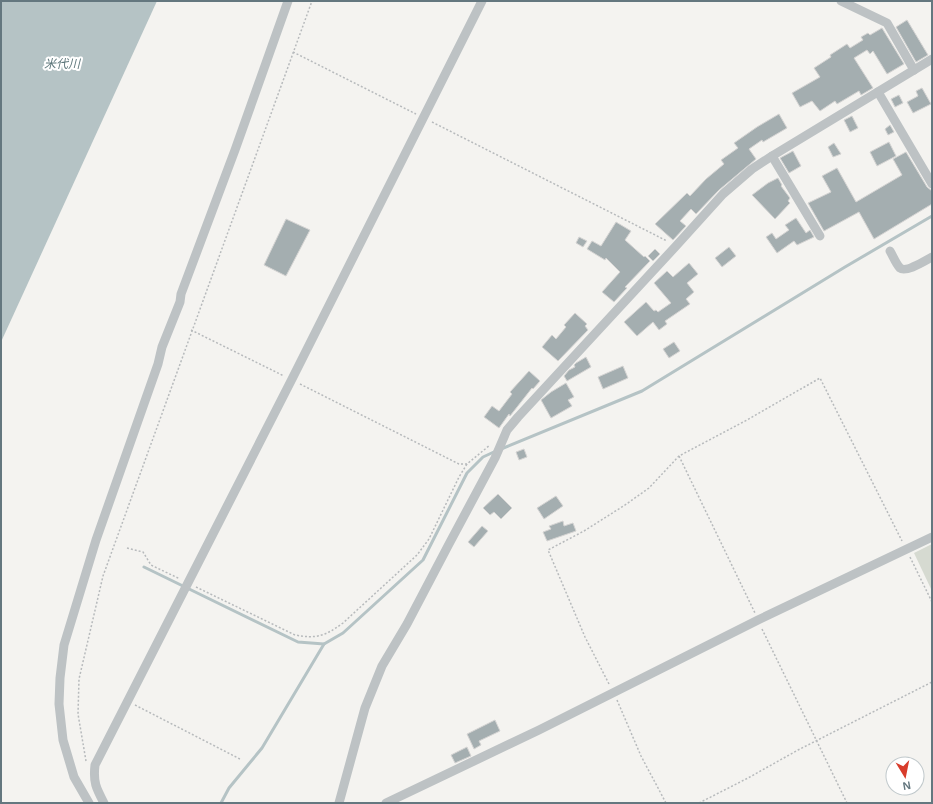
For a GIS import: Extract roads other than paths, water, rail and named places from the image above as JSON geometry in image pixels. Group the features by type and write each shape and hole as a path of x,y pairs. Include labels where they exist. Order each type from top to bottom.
{"street":[{"path":"88,803 74,778 63,740 59,704 64,645 96,540 158,364 162,347 288,1"},
{"path":"104,803 96,788 93,777 95,765 126,701 292,379 482,1"},
{"path":"841,1 887,23 914,70"},
{"path":"339,803 365,708 382,666 407,624 495,458 507,430 723,194 752,169 772,156 932,59"},
{"path":"878,92 932,184"},
{"path":"772,156 820,236"},
{"path":"890,251 899,268 903,269 909,268 932,257"},
{"path":"386,803 613,693 758,620 932,537"}],"water":[{"name":"米代川","path":"1,1 157,1 1,342"}],"waterway":[{"path":"501,449 642,391 845,267 932,216"},
{"path":"144,567 298,642 324,644 343,633 423,560 467,473 483,457 496,451"},
{"path":"221,803 229,788 262,748 324,644"}]}
